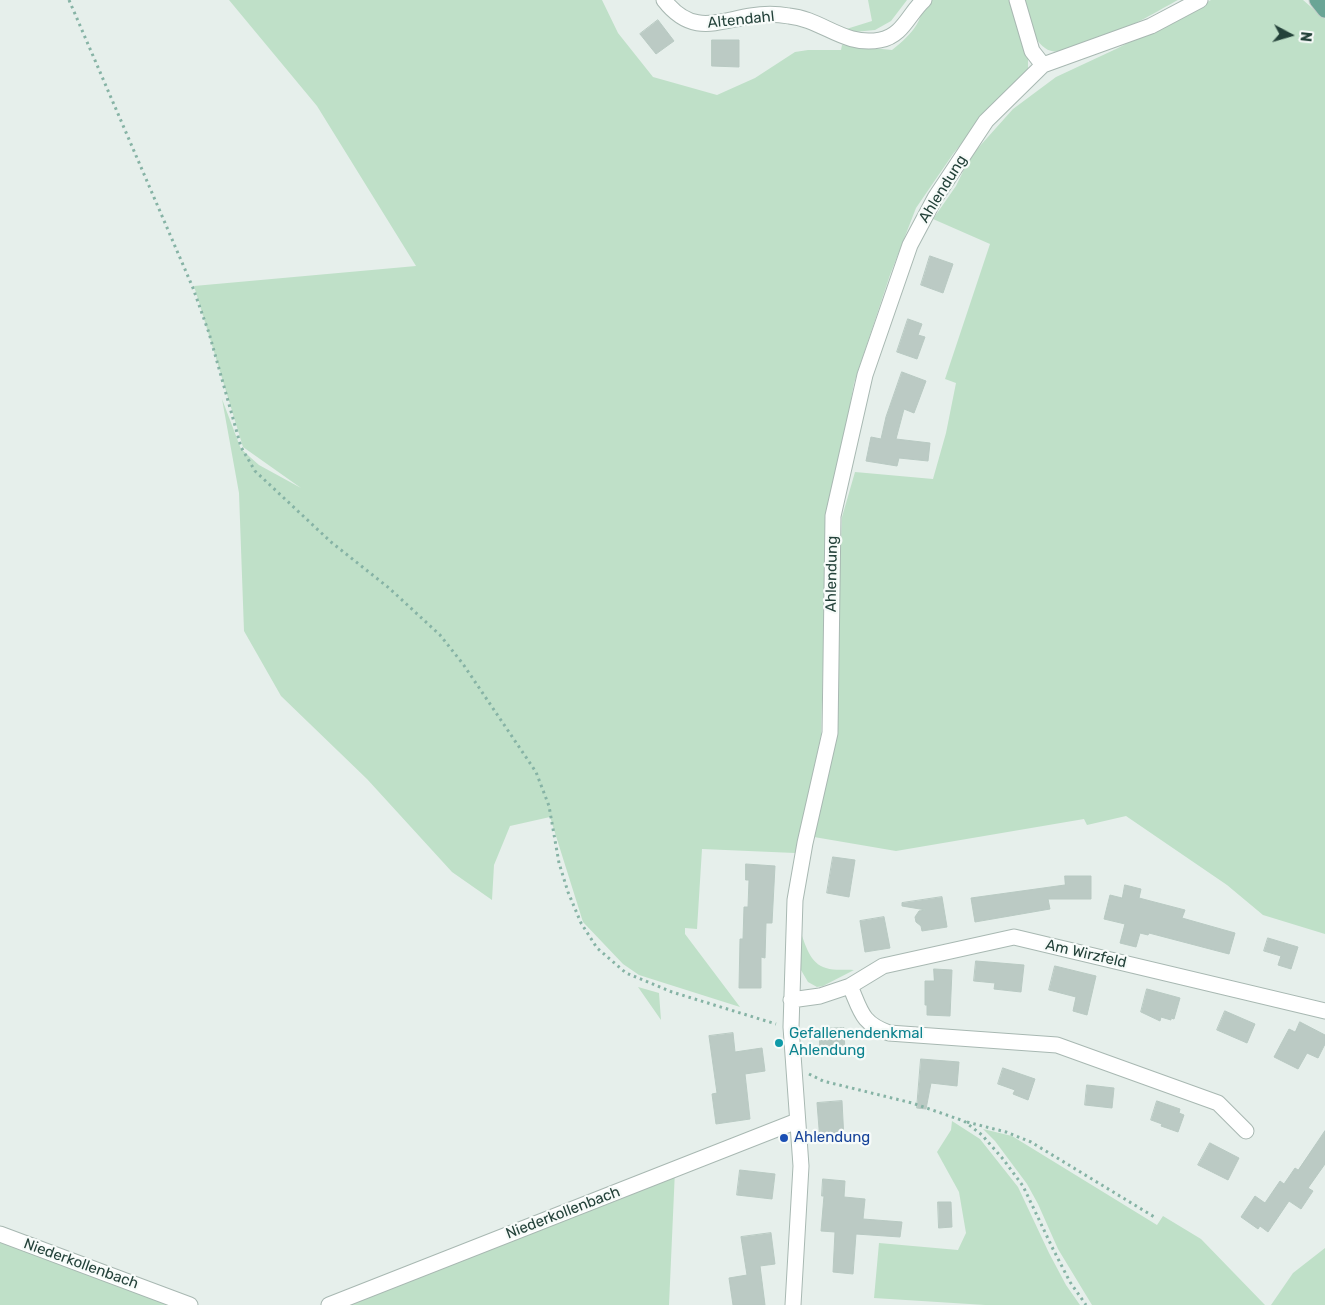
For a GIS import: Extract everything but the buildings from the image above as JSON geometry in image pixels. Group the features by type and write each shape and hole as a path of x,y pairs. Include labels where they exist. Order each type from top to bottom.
{"main road":[{"path":"1316,0 1325,10"}],"street":[{"name":"Altendahl","path":"664,0 675,12 685,18 703,24 753,15 790,16 812,22 845,38 865,42 882,40 900,31 916,7 924,0"},
{"path":"1017,0 1032,51 1043,65"},
{"name":"Ahlendung","path":"793,1305 801,1166 791,1027 795,900 805,843 830,732 833,516 865,374 910,245 935,198 986,121 1043,65 1151,26 1200,0"},
{"name":"Am Wirzfeld","path":"791,1000 820,996 850,986 883,966 1014,937 1325,1011"},
{"path":"850,986 864,1019 875,1028 889,1034 1058,1045 1218,1103 1246,1131"},
{"name":"Niederkollenbach","path":"328,1305 797,1121"},
{"name":"Niederkollenbach","path":"0,1234 190,1305"}],"path":[{"path":"69,0 193,288 209,333 241,447 255,471 331,542 389,588 440,635 463,664 536,772 549,806 559,863 568,892 581,923 597,948 626,973 653,985 768,1022 791,1027"},
{"path":"795,1068 823,1081 912,1102 964,1122 1006,1132 1031,1142 1156,1218"},
{"path":"964,1122 982,1135 1023,1186 1053,1250 1070,1282 1086,1305"}],"green space":[{"path":"229,0 602,0 618,33 653,77 717,95 755,78 795,52 841,50 842,45 892,50 912,31 924,8 931,0 1011,0 1028,54 1028,70 979,122 953,154 916,208 890,275 854,383 838,471 827,516 821,736 795,853 702,849 697,929 685,928 685,934 740,1007 639,975 623,964 583,922 550,817 510,826 494,865 492,900 452,872 367,779 281,696 244,631 239,493 222,399 241,449 259,465 301,488 243,447 194,286 416,266 317,106"},
{"path":"868,0 907,0 891,21 875,30 844,33 840,31 872,21"},
{"path":"1024,0 1178,0 1132,25 1091,44 1072,50 1056,52 1045,48 1036,38"},
{"path":"1211,0 1303,0 1325,19 1325,934 1263,915 1227,885 1126,816 1087,825 1084,819 896,851 814,837 833,736 842,517 855,472 933,479 946,433 956,383 945,379 990,244 933,219 956,186 970,157 1013,109 1056,77 1116,49"},
{"path":"800,930 809,953 820,966 854,970 823,986 817,987 808,982 798,965"},
{"path":"638,987 659,993 661,1020"},
{"path":"952,1121 980,1139 1018,1187 1049,1253 1066,1285 1080,1305 985,1305 874,1298 879,1243 958,1250 966,1233 959,1192 937,1152 951,1130"},
{"path":"983,1129 1012,1136 1157,1225 1163,1216 1201,1239 1265,1305 1092,1305 1058,1249 1027,1184 995,1141"},
{"path":"675,1170 669,1305 331,1305"},
{"path":"0,1240 177,1305 0,1305"},
{"path":"1325,1248 1325,1305 1271,1305 1293,1273"}],"place":[{"name":"Gefallenendenkmal Ahlendung","path":"779,1043"},
{"name":"Ahlendung","path":"784,1138"}]}
